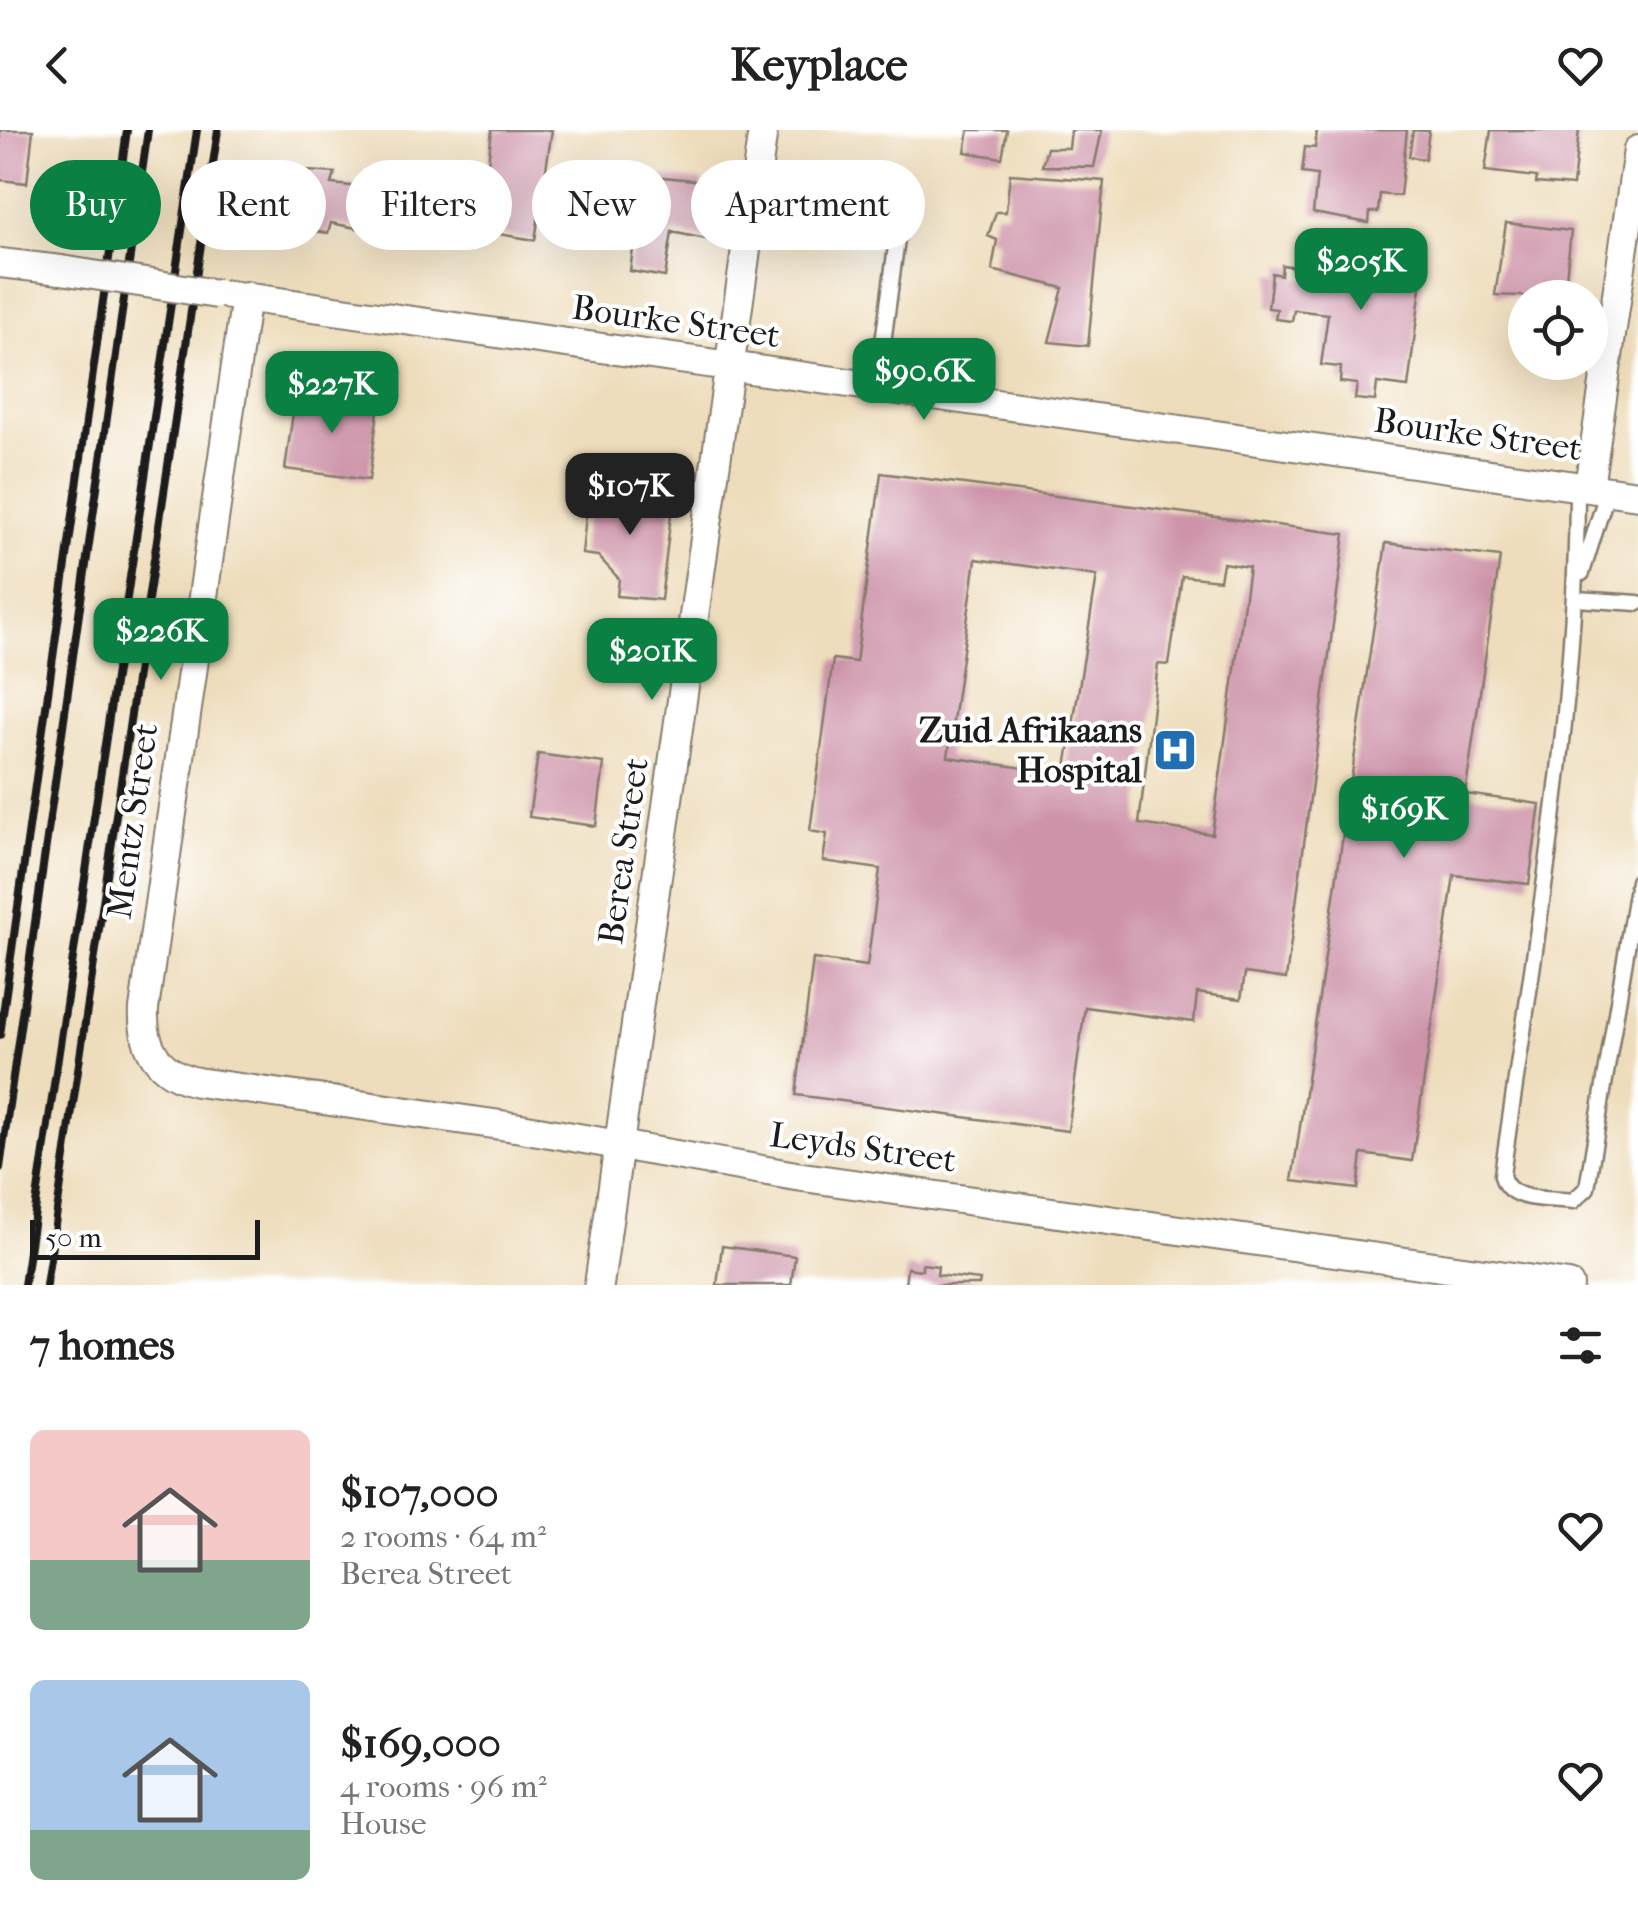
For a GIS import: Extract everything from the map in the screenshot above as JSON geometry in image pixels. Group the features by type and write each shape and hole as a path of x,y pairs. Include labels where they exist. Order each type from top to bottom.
{"street":[{"name":"Berea Street","path":"599,1285 763,130"},
{"path":"1591,488 1638,150"},
{"name":"Bourke Street","path":"0,262 1638,495"},
{"name":"Mentz Street","path":"155,1058 144,1029 147,978 246,296"},
{"name":"Leyds Street","path":"155,1058 175,1076 197,1082 796,1176 1569,1285"}],"lane":[{"path":"877,387 895,250"},
{"path":"1576,594 1591,488"},
{"path":"1591,488 1557,778 1502,1175 1504,1186 1513,1194 1573,1201 1586,1188 1638,881"},
{"path":"1576,594 1638,603"}],"building":[{"path":"0,130 33,130 27,183 0,180"},
{"path":"492,130 552,130 547,160 532,160 532,240 512,236 512,160 488,160"},
{"path":"969,130 1007,130 1002,158 965,152"},
{"path":"1071,130 1102,130 1094,167 1042,166 1047,148 1069,148"},
{"path":"1317,130 1407,130 1400,196 1380,194 1378,212 1370,212 1369,223 1313,213 1317,175 1302,173 1305,147 1315,148"},
{"path":"1413,130 1429,131 1425,159 1409,157"},
{"path":"1491,130 1579,130 1573,186 1536,183 1537,177 1485,171"},
{"path":"326,172 335,173 332,184 346,185 346,226 331,223 328,233"},
{"path":"1010,174 1104,181 1088,346 1049,342 1063,288 992,270 997,240 988,236 996,212 1006,212"},
{"path":"671,178 691,180 691,236 672,232 671,238"},
{"path":"1506,223 1571,231 1566,280 1508,280 1508,296 1495,295"},
{"path":"1340,235 1367,239 1365,248 1425,256 1408,387 1377,383 1375,401 1355,399 1357,384 1340,382 1341,367 1321,365 1328,314 1294,310 1292,321 1275,319 1277,309 1268,308 1272,273 1281,275 1282,265 1297,267 1295,278 1334,283"},
{"path":"633,250 669,250 665,277 630,271"},
{"path":"296,392 379,403 369,480 285,469"},
{"path":"881,473 1345,534 1286,979 1245,973 1241,999 1197,993 1194,1022 1085,1007 1068,1131 796,1095 813,959 867,966 880,869 823,861 827,834 810,831 833,659 856,662","holes":["976,559 1097,576 1065,774 948,757","1223,563 1249,567 1212,834 1139,824 1158,664 1169,665 1182,576 1220,580"]},
{"path":"589,487 673,497 661,600 617,596 619,579 598,556 582,554"},
{"path":"1386,543 1500,557 1465,794 1540,804 1529,884 1454,875 1412,1161 1362,1154 1358,1189 1292,1181"},
{"path":"538,754 604,763 596,826 529,817"},
{"path":"722,1246 795,1256 791,1285 717,1285"},
{"path":"922,1264 938,1266 937,1275 980,1280 979,1285 905,1285 907,1268 922,1270"}],"railway":[{"path":"0,1035 127,130"},
{"path":"0,1168 148,130"},
{"path":"24,1285 197,130"},
{"path":"46,1285 218,130"}],"place":[{"name":"Zuid Afrikaans Hospital","path":"1175,750"}]}
